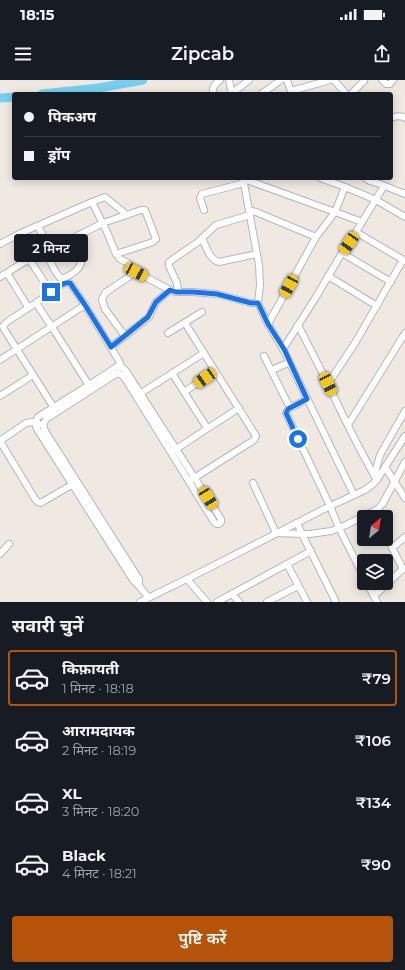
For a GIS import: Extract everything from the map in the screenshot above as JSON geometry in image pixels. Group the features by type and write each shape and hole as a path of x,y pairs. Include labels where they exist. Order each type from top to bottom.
{"street":[{"path":"213,92 212,89 220,80"},
{"path":"229,80 232,92"},
{"path":"234,92 249,80"},
{"path":"264,92 281,80"},
{"path":"287,80 291,92"},
{"path":"294,92 330,80"},
{"path":"334,80 344,92"},
{"path":"382,80 386,84 390,84 393,80"},
{"path":"353,92 364,81"},
{"path":"272,86 274,92"},
{"path":"393,117 402,116 405,118"},
{"path":"244,180 257,254 260,285 258,303 268,324 284,349 354,495"},
{"path":"204,210 200,198 202,194 244,180 362,222"},
{"path":"326,180 376,200 405,217"},
{"path":"368,180 405,194"},
{"path":"284,349 384,186"},
{"path":"268,324 316,237 335,212 345,187"},
{"path":"0,244 6,240 106,197 127,215"},
{"path":"92,202 116,254 120,259 128,263 136,272 170,290 178,292 217,294 251,303 258,303"},
{"path":"38,226 51,251 49,260 59,277 62,279 78,268 81,263 74,242 75,237 103,223 145,210 156,239 152,242 116,254"},
{"path":"178,292 177,283 169,262 219,224 256,212 316,237"},
{"path":"328,384 355,343 404,261 356,232"},
{"path":"202,238 212,259 216,262 257,254"},
{"path":"0,277 42,251"},
{"path":"342,253 391,282"},
{"path":"29,259 51,292"},
{"path":"125,336 105,309 102,300 105,293 136,272"},
{"path":"7,273 28,307"},
{"path":"328,276 377,306"},
{"path":"55,410 3,326 28,307 64,283 68,282 73,286 120,361 118,373 90,388 55,410 38,417 35,423 37,429 75,483"},
{"path":"111,347 148,317 156,302 170,290"},
{"path":"36,303 90,388"},
{"path":"0,360 85,305"},
{"path":"168,333 202,312"},
{"path":"185,323 255,434 255,438 192,480"},
{"path":"298,325 366,462 377,480"},
{"path":"348,425 405,333"},
{"path":"138,395 204,353"},
{"path":"264,356 290,408"},
{"path":"272,370 290,362"},
{"path":"90,388 116,367 120,366"},
{"path":"120,366 124,368 138,395 192,480 221,519 219,524 214,522 192,480"},
{"path":"184,392 215,371"},
{"path":"118,373 123,376 138,395"},
{"path":"172,373 207,428"},
{"path":"0,396 33,374"},
{"path":"307,399 288,409 286,413 339,528 357,563"},
{"path":"173,451 239,408"},
{"path":"55,410 46,419 44,425 45,431 133,580 140,586 148,597"},
{"path":"377,480 376,469 380,455 405,411"},
{"path":"44,425 29,422 26,423 0,441 38,502 41,503 75,483"},
{"path":"140,602 330,506 365,490 377,480 403,443 405,436"},
{"path":"377,510 383,503 405,462"},
{"path":"385,467 405,498"},
{"path":"253,483 276,533"},
{"path":"276,533 310,534 339,528 357,521"},
{"path":"297,523 336,602"},
{"path":"370,590 375,599 404,569 392,548 405,536"},
{"path":"0,554 9,544"},
{"path":"217,602 311,552"},
{"path":"287,564 307,602"},
{"path":"187,579 207,602"},
{"path":"267,602 298,586"},
{"path":"232,594 238,602"}],"waterway":[{"path":"61,92 98,88 143,80"},
{"path":"0,98 12,97"}],"route":[{"path":"51,292 64,283 70,283 111,347 148,317 156,302 170,290 176,292 217,294 251,303 258,303 268,324 284,349 307,399 288,409 286,413 298,439"}]}
